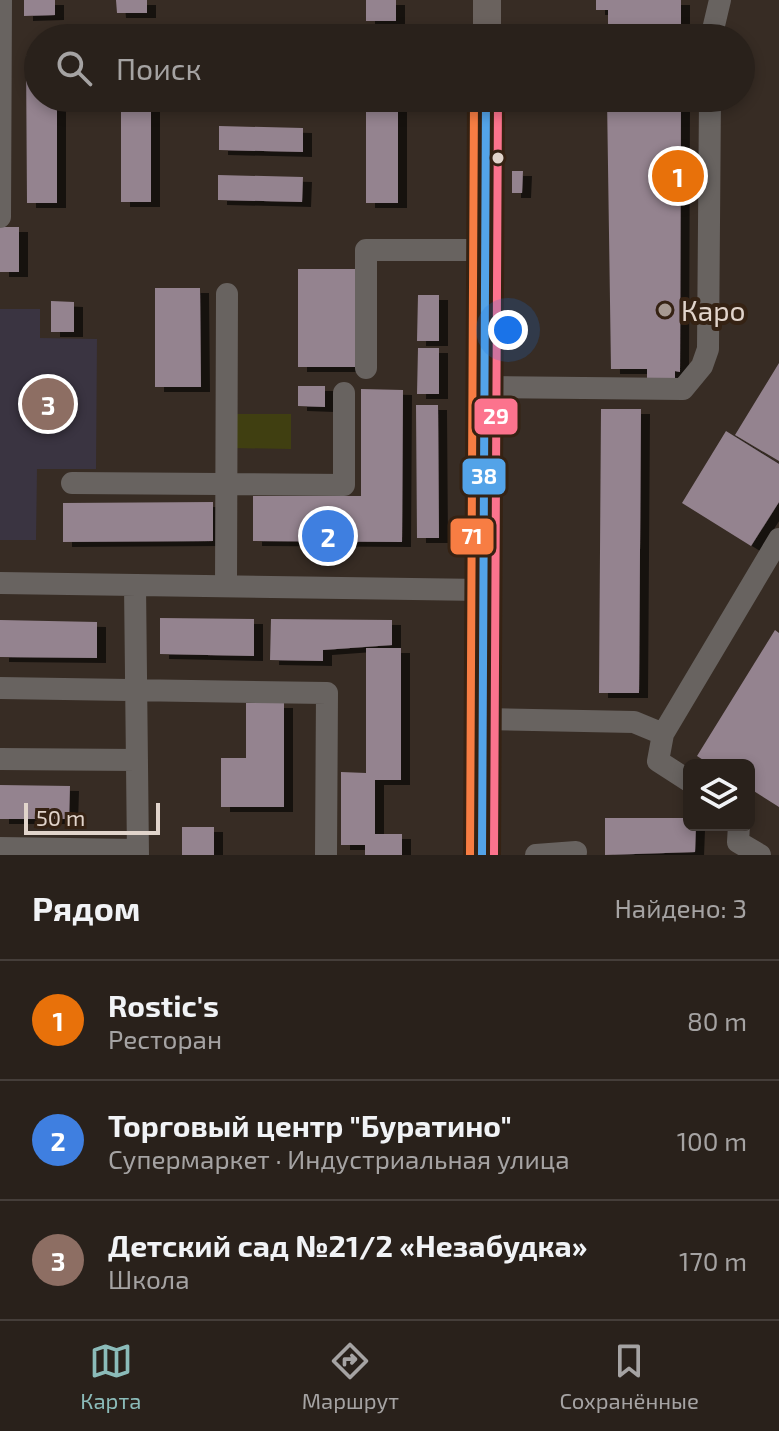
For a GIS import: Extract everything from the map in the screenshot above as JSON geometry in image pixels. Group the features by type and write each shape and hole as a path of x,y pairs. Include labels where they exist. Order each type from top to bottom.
{"main road":[{"path":"487,0 487,24"},
{"path":"482,855 486,112"}],"street":[{"path":"0,217 1,0"},
{"path":"714,24 720,0"},
{"path":"484,387 683,389 702,366 708,349 710,112"},
{"path":"366,368 366,250 485,250"},
{"path":"226,586 227,294"},
{"path":"72,483 344,485 344,393"},
{"path":"683,777 658,761 663,734 779,539"},
{"path":"0,583 483,590"},
{"path":"0,848 138,852 135,585"},
{"path":"0,688 327,693 326,855"},
{"path":"483,719 634,722 663,734"},
{"path":"0,759 137,760"},
{"path":"739,831 738,842 760,855"},
{"path":"536,855 576,852"}],"shaded area":[{"path":"0,309 40,309 40,338 97,339 96,469 37,469 36,540 0,540"},
{"path":"233,414 291,414 291,449 233,448"}],"building":[{"path":"24,0 55,0 55,15 24,16"},
{"path":"116,0 147,0 147,13 117,13"},
{"path":"366,0 396,0 396,21 366,21"},
{"path":"596,0 681,0 681,24 608,24 608,10 596,10"},
{"path":"26,112 57,112 57,203 27,203"},
{"path":"121,112 151,112 151,202 121,202"},
{"path":"366,112 398,112 398,203 366,203"},
{"path":"607,112 681,112 680,372 675,371 675,380 647,380 647,369 611,369"},
{"path":"219,126 303,128 303,152 219,150"},
{"path":"512,171 523,171 522,193 512,193"},
{"path":"218,175 303,177 302,202 218,200"},
{"path":"0,227 19,227 19,272 0,272"},
{"path":"298,269 357,269 357,367 298,367"},
{"path":"155,288 200,288 201,387 155,387"},
{"path":"418,295 439,295 439,341 417,341"},
{"path":"51,301 74,302 74,332 51,332"},
{"path":"418,348 439,348 439,394 417,394"},
{"path":"779,363 779,461 735,435"},
{"path":"298,386 325,386 325,407 298,406"},
{"path":"361,389 403,390 402,542 253,541 253,496 361,496"},
{"path":"416,405 438,405 439,538 417,538"},
{"path":"601,409 641,409 639,693 599,693"},
{"path":"726,431 779,464 779,502 751,546 682,503"},
{"path":"213,502 213,541 63,542 63,503"},
{"path":"160,618 254,619 254,656 160,654"},
{"path":"271,619 392,620 392,645 323,650 323,661 270,660"},
{"path":"0,620 97,622 97,658 0,657"},
{"path":"775,630 779,633 779,807 755,792 755,759 702,759 697,756"},
{"path":"366,648 401,648 401,780 375,780 375,834 402,834 402,855 365,855 365,845 341,845 341,772 366,773"},
{"path":"246,703 284,703 284,807 221,807 221,758 246,758"},
{"path":"0,785 70,786 69,819 0,819"},
{"path":"605,818 683,818 683,831 696,831 695,852 605,855"},
{"path":"182,827 214,827 214,855 182,855"}],"transit line":[{"name":"71","path":"470,855 474,112"},
{"name":"38","path":"482,855 486,112"},
{"name":"29","path":"494,855 498,112"}],"place":[{"name":"Rostic's","path":"678,176"},
{"name":"Каро","path":"665,310"},
{"name":"Детский сад №21/2 «Незабудка»","path":"48,404"},
{"name":"Торговый центр \"Буратино\"","path":"328,536"}]}
